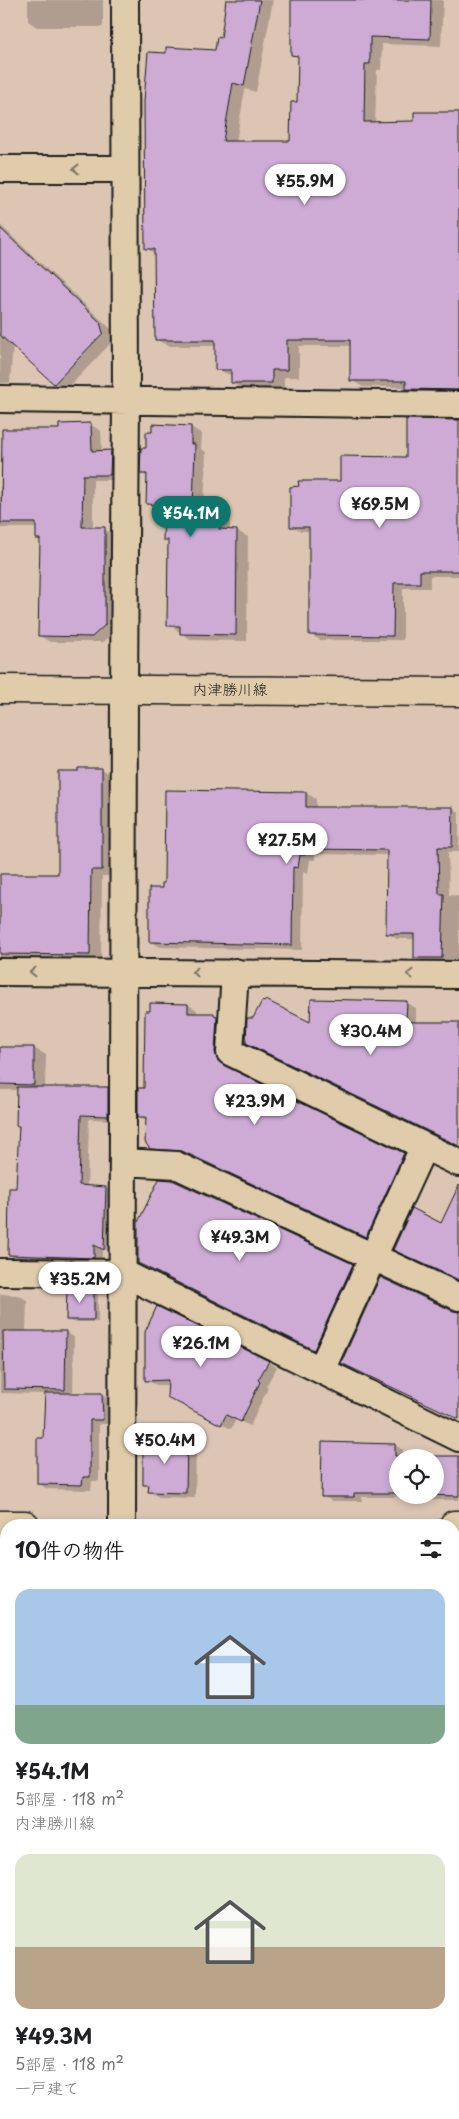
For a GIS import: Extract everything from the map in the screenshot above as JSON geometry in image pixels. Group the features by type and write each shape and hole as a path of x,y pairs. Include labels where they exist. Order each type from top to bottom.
{"main road":[{"name":"内津勝川線","path":"0,689 459,692"}],"street":[{"path":"122,1519 126,400 125,0"},
{"path":"0,169 124,169"},
{"path":"0,399 459,405"},
{"path":"0,972 459,974"},
{"path":"235,972 230,1052 459,1163"},
{"path":"321,1370 424,1146"},
{"path":"122,1162 176,1165 459,1297"},
{"path":"0,1272 123,1272 459,1438"}],"building":[{"path":"226,0 260,0 244,86 233,83 223,141 290,141 291,102 297,102 298,56 291,55 291,0 431,0 430,39 370,37 370,64 365,64 364,122 414,121 414,112 459,112 459,390 406,389 406,381 350,381 350,340 287,340 287,370 272,370 272,383 231,383 231,370 215,370 215,340 155,340 154,249 145,249 144,101 148,52 166,53 166,47 215,50 217,37 221,38"},
{"path":"0,228 100,322 103,333 54,384 0,335"},
{"path":"406,419 459,420 459,571 420,571 420,583 394,583 393,636 309,635 309,527 290,527 290,487 299,486 298,481 340,481 340,456 406,457"},
{"path":"91,423 92,451 111,450 110,475 83,475 82,527 105,527 105,625 92,637 38,636 40,539 36,539 36,523 1,523 2,429 59,429 59,424"},
{"path":"152,424 191,426 191,444 195,444 193,509 220,510 219,529 237,530 236,635 180,634 180,626 167,626 168,540 163,540 164,505 146,504 147,474 140,474 141,448 146,448 146,432 152,432"},
{"path":"78,768 102,768 102,870 91,870 90,955 0,954 0,874 58,874 58,771 78,771"},
{"path":"165,790 306,792 306,807 453,807 452,847 438,847 439,894 444,894 442,958 414,958 414,934 386,934 387,850 305,849 305,855 300,855 298,868 293,867 292,945 149,942 149,888 162,888 162,883 164,883"},
{"path":"311,999 407,1001 406,1022 459,1022 459,1146 246,1043 247,1018 253,1018 262,1001 266,1000 310,1022"},
{"path":"150,1003 188,1004 188,1013 214,1013 217,1016 215,1052 217,1060 223,1065 404,1153 366,1237 182,1151 150,1149 145,1142 146,1117 138,1117 138,1088 144,1088 145,1011 150,1011"},
{"path":"0,1047 34,1047 34,1085 0,1084"},
{"path":"17,1087 108,1087 108,1116 81,1115 79,1185 106,1187 104,1250 94,1245 94,1258 8,1255 9,1188 16,1188 19,1126 16,1126"},
{"path":"159,1179 172,1180 353,1264 314,1350 138,1263 138,1222"},
{"path":"459,1185 459,1280 393,1250 412,1208 441,1223"},
{"path":"380,1277 453,1311 459,1312 459,1419 341,1363"},
{"path":"67,1288 94,1288 94,1320 66,1320"},
{"path":"157,1306 269,1361 258,1380 260,1382 241,1422 226,1415 221,1425 167,1397 168,1380 145,1381 145,1332"},
{"path":"3,1331 66,1331 65,1390 4,1389"},
{"path":"45,1393 102,1393 103,1420 90,1420 90,1477 83,1477 82,1485 37,1484 37,1438 43,1438"},
{"path":"143,1438 187,1439 186,1493 148,1492 149,1485 143,1485"},
{"path":"322,1442 395,1444 395,1449 389,1449 389,1493 354,1493 354,1497 321,1497"},
{"path":"444,1456 459,1456 459,1496 444,1496"}]}
